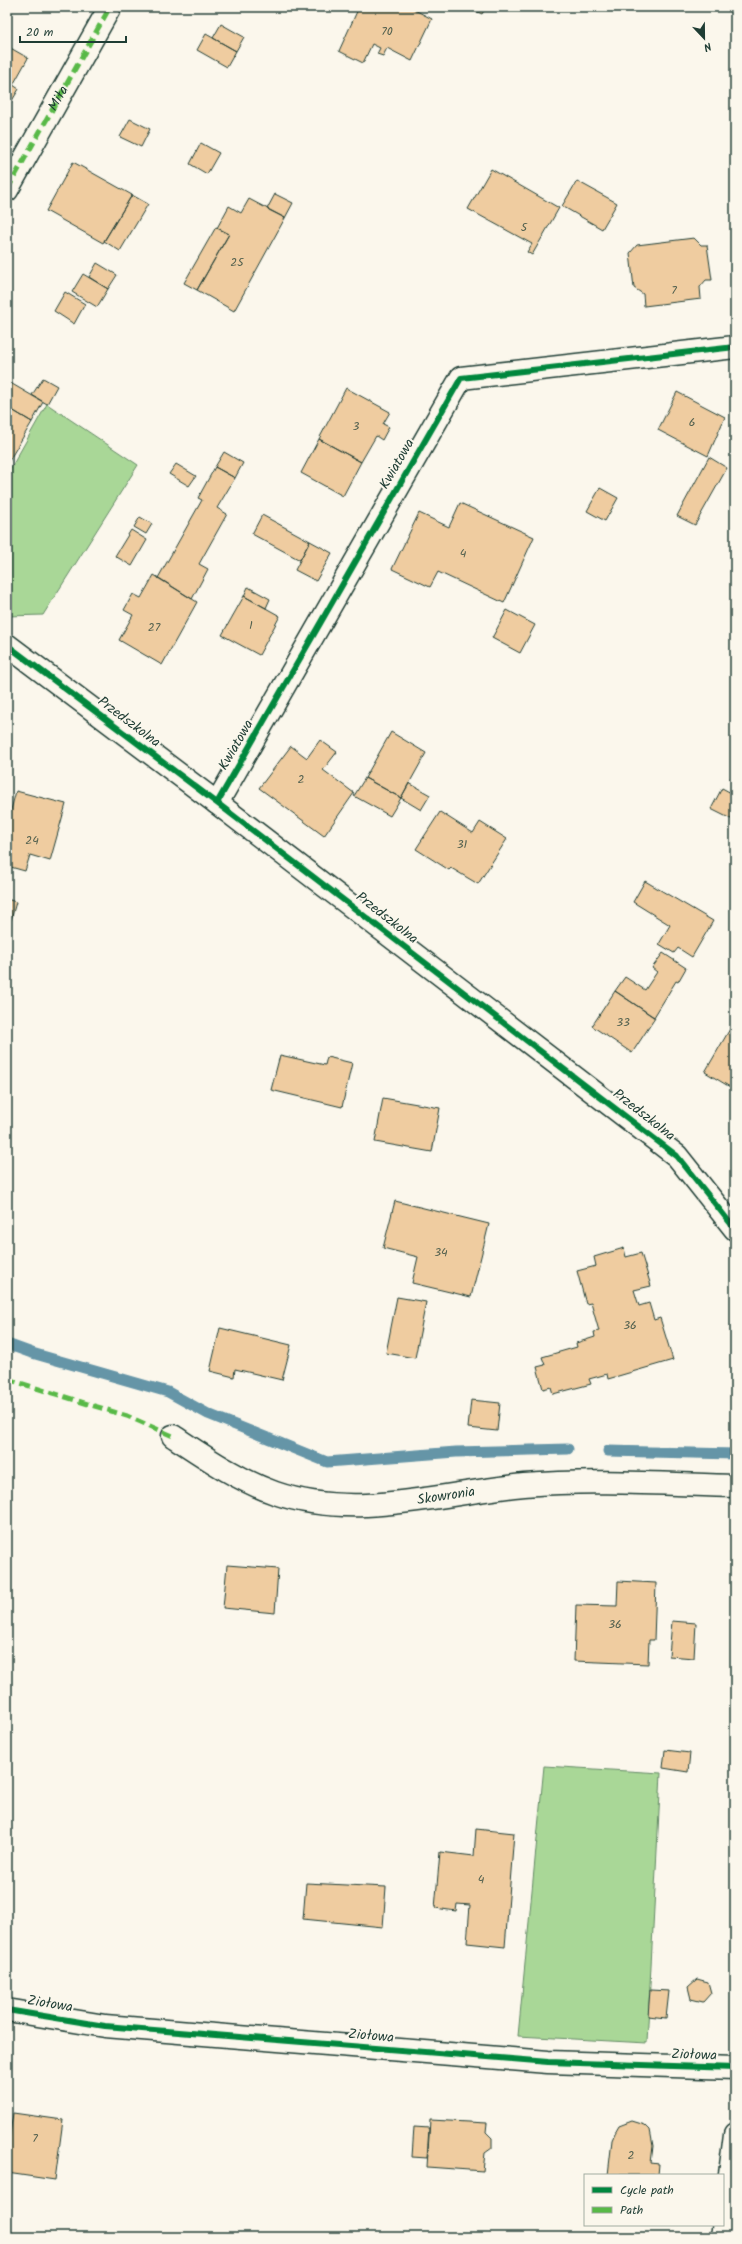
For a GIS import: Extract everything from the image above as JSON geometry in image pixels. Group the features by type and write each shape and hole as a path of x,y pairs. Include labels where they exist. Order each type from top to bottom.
{"street":[{"name":"Miła","path":"7,190 110,7"},
{"name":"Kwiatowa","path":"217,803 460,378 735,347"},
{"name":"Przedszkolna","path":"7,644 677,1156 735,1229"},
{"name":"Skowronia","path":"173,1436 224,1469 276,1493 322,1503 364,1505 436,1498 524,1485 575,1483 735,1486"},
{"name":"Ziołowa","path":"7,2010 105,2026 540,2062 735,2068"},
{"path":"724,2221 735,2134"},
{"path":"722,2237 723,2226"}],"green space":[{"path":"47,404 138,465 43,615 7,616 7,475"},
{"path":"544,1766 661,1773 647,2043 518,2036"}],"building":[{"path":"359,7 414,7 413,9 432,19 412,61 387,48 383,56 377,54 380,48 372,44 363,63 339,51"},
{"path":"467,7 486,7 482,14"},
{"path":"221,24 244,37 236,51 213,38"},
{"path":"206,34 236,51 227,67 197,50"},
{"path":"7,46 28,58 13,85 19,89 10,104 7,103"},
{"path":"130,119 150,129 141,147 120,137"},
{"path":"201,143 219,153 207,174 190,164"},
{"path":"73,162 132,195 103,243 46,211"},
{"path":"491,169 559,208 532,255 527,252 532,244 468,209"},
{"path":"577,181 617,203 602,229 562,206"},
{"path":"275,194 293,203 285,218 267,209"},
{"path":"132,195 148,204 120,251 104,241"},
{"path":"249,199 285,218 234,311 197,290 229,234 217,228 229,206 241,213"},
{"path":"216,227 229,234 197,290 184,283"},
{"path":"694,238 701,245 707,245 712,280 706,280 700,287 701,299 644,306 643,294 634,288 630,253 637,245"},
{"path":"97,263 117,275 108,289 89,277"},
{"path":"83,274 108,289 97,307 72,292"},
{"path":"65,292 85,304 74,324 54,311"},
{"path":"43,378 57,386 47,404 32,395"},
{"path":"7,381 43,402 32,422 7,407"},
{"path":"346,388 390,412 383,424 389,427 382,440 376,436 361,462 319,439"},
{"path":"677,392 725,417 708,456 658,430"},
{"path":"7,407 32,422 7,464"},
{"path":"319,439 361,462 343,496 301,473"},
{"path":"224,452 243,463 235,478 215,467"},
{"path":"709,457 727,468 695,525 677,516"},
{"path":"176,464 196,476 189,486 169,474"},
{"path":"215,467 235,478 217,508 227,514 199,564 208,569 192,599 158,578 202,500 198,498"},
{"path":"600,488 618,498 605,521 587,511"},
{"path":"460,503 534,537 504,603 438,572 430,587 392,569 419,513 449,527"},
{"path":"262,515 310,541 300,560 252,534"},
{"path":"140,517 152,524 146,534 134,527"},
{"path":"131,530 147,540 132,566 115,556"},
{"path":"310,541 332,553 316,581 295,570"},
{"path":"154,575 197,602 162,665 119,640 133,615 124,610 133,594 141,598"},
{"path":"248,587 270,599 266,608 244,596"},
{"path":"244,596 280,616 259,655 222,635"},
{"path":"507,610 535,625 520,653 492,638"},
{"path":"391,732 426,753 401,798 365,778"},
{"path":"320,740 337,752 323,770 354,793 324,836 259,788 291,746 307,758"},
{"path":"735,771 735,782 730,779"},
{"path":"365,778 401,798 390,816 354,796"},
{"path":"409,783 430,795 421,810 401,798"},
{"path":"722,788 735,795 735,821 711,809"},
{"path":"16,791 66,804 50,861 30,855 25,871 7,866 7,825"},
{"path":"440,812 473,833 480,822 507,839 478,884 451,868 449,870 416,849"},
{"path":"645,881 713,921 692,957 678,948 674,953 659,944 670,925 633,902"},
{"path":"7,899 16,902 11,920 7,919"},
{"path":"663,953 686,968 678,982 676,981 654,1017 615,991 625,977 645,990 657,972 652,968"},
{"path":"615,991 655,1018 632,1053 592,1026"},
{"path":"735,1022 735,1090 705,1072"},
{"path":"280,1055 325,1065 327,1057 352,1063 342,1107 271,1090"},
{"path":"383,1098 440,1108 432,1152 375,1142"},
{"path":"395,1201 489,1224 471,1297 412,1283 418,1257 383,1248"},
{"path":"624,1248 626,1257 641,1253 651,1286 634,1290 639,1306 649,1303 654,1320 660,1318 673,1360 608,1379 607,1374 589,1379 591,1384 553,1394 551,1387 543,1389 537,1367 545,1365 542,1357 577,1347 576,1343 595,1337 594,1332 599,1331 591,1303 586,1304 577,1271 596,1266 594,1257"},
{"path":"397,1297 426,1302 415,1358 386,1353"},
{"path":"220,1328 291,1345 282,1380 235,1369 234,1377 210,1371"},
{"path":"471,1400 500,1403 497,1431 468,1428"},
{"path":"227,1565 278,1569 275,1613 223,1608"},
{"path":"618,1581 656,1583 654,1640 649,1640 648,1664 574,1661 576,1605 617,1606"},
{"path":"672,1621 696,1623 694,1658 669,1656"},
{"path":"665,1750 690,1753 688,1772 663,1768"},
{"path":"476,1829 514,1833 505,1947 467,1943 470,1905 457,1904 456,1911 435,1908 440,1852 474,1856"},
{"path":"306,1883 386,1887 383,1927 303,1919"},
{"path":"697,1979 708,1982 711,1993 703,2002 691,1999 688,1987"},
{"path":"650,1990 669,1991 666,2018 648,2016"},
{"path":"13,2113 63,2120 55,2180 7,2173 7,2155"},
{"path":"430,2120 487,2123 486,2132 492,2138 492,2148 485,2153 483,2171 427,2167"},
{"path":"632,2121 645,2125 650,2130 653,2146 651,2163 659,2164 658,2174 608,2174 612,2140 619,2126"},
{"path":"414,2127 429,2128 427,2158 412,2157"}],"waterway":[{"path":"7,1344 32,1353 168,1392 208,1414 327,1462 456,1452 568,1449"},
{"path":"608,1451 735,1454"}],"marked path":[{"path":"7,190 110,7"},
{"path":"7,1379 127,1416 173,1436"}],"cycle path":[{"path":"217,803 461,378 735,347"},
{"path":"7,645 217,803 677,1156 735,1229"},
{"path":"7,2010 105,2026 548,2062 735,2068"}]}
